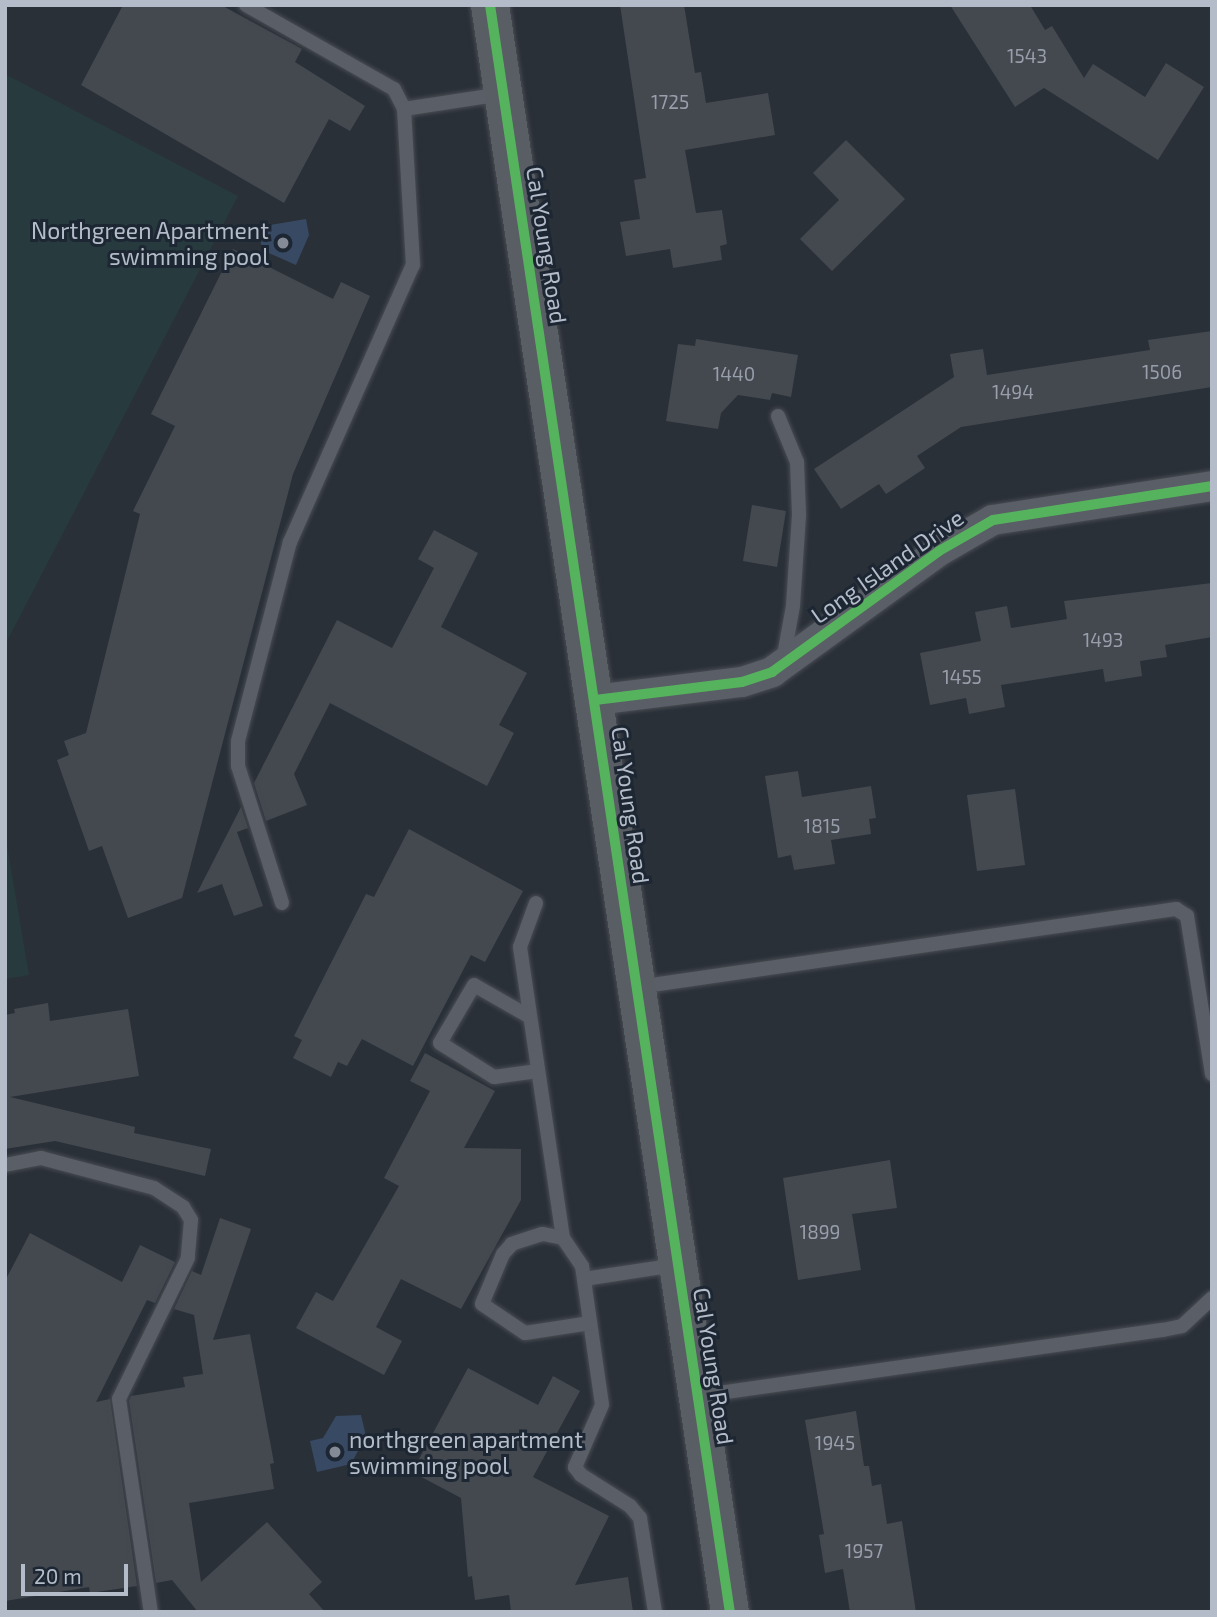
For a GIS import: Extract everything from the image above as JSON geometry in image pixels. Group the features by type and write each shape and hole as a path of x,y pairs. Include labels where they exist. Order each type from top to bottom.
{"main road":[{"name":"Cal Young Road","path":"490,5 730,1612"}],"street":[{"name":"Long Island Drive","path":"594,699 742,682 782,666 939,551 993,520 1212,486"}],"lane":[{"path":"246,5 394,89 404,109 413,265 290,542 238,741 238,766 282,903"},
{"path":"404,109 503,94"},
{"path":"778,416 797,462 799,515 793,606 782,666"},
{"path":"536,903 520,942 563,1238 581,1260 602,1410 576,1467 581,1475 630,1506 640,1518 656,1612"},
{"path":"637,987 1176,909 1187,916 1212,1074"},
{"path":"530,1017 474,985 440,1046 494,1077 538,1071"},
{"path":"5,1166 41,1158 154,1188 183,1207 191,1220 188,1258 119,1399 151,1612"},
{"path":"563,1238 542,1234 512,1244 503,1254 482,1304 525,1333 590,1323"},
{"path":"584,1279 677,1265"},
{"path":"697,1396 1163,1330 1182,1326 1212,1297"}],"green space":[{"path":"5,74 238,196 5,645"},
{"path":"5,833 29,975 5,979"}],"water":[{"name":"Northgreen Apartment swimming pool","path":"306,219 309,235 296,265 262,250 258,227"},
{"name":"northgreen apartment swimming pool","path":"361,1415 366,1436 351,1464 317,1472 310,1441 323,1438 336,1416"}],"building":[{"path":"123,5 221,5 302,49 295,62 365,106 350,131 329,119 284,203 81,85"},
{"path":"620,5 684,5 695,73 701,72 706,103 768,93 775,135 685,150 696,213 722,210 727,244 720,246 722,260 673,268 670,249 626,256 620,222 640,219 634,180 646,178"},
{"path":"950,5 1030,5 1045,30 1052,26 1084,78 1093,64 1145,97 1166,63 1204,87 1158,160 1044,88 1015,107"},
{"path":"846,140 905,199 832,271 800,239 839,200 813,173"},
{"path":"233,249 333,299 341,282 370,296 293,474 182,898 128,918 102,846 89,851 57,760 69,755 64,741 86,733 140,514 133,511 175,426 151,414"},
{"path":"1212,331 1212,387 961,427 917,456 925,468 886,494 879,484 841,509 814,469 954,377 950,354 983,349 987,375 1150,350 1148,340"},
{"path":"696,339 798,355 791,397 772,393 770,400 738,395 721,413 718,429 666,421 678,344 695,346"},
{"path":"752,505 786,511 777,567 743,561"},
{"path":"434,530 478,553 441,627 527,673 499,725 514,733 487,786 330,703 294,774 307,805 266,821 254,783 337,620 392,648 434,568 418,559"},
{"path":"1212,583 1212,637 1165,645 1167,657 1140,661 1142,676 1105,682 1103,669 1001,685 1005,707 969,714 966,698 930,705 920,653 981,641 975,612 1007,606 1011,628 1067,619 1064,601"},
{"path":"798,771 802,797 871,786 876,818 869,819 871,834 831,840 835,864 794,870 791,855 778,858 765,776"},
{"path":"1015,789 1025,865 977,871 967,795"},
{"path":"241,807 248,828 237,832 263,906 234,916 222,884 197,893"},
{"path":"409,829 523,891 485,962 471,955 413,1066 362,1039 347,1066 338,1062 331,1077 293,1058 302,1040 294,1036 366,894 374,897"},
{"path":"48,1003 50,1021 128,1009 139,1076 10,1097 135,1127 134,1133 211,1149 205,1176 55,1141 5,1149 5,1015 15,1013 14,1009"},
{"path":"425,1053 495,1091 464,1148 521,1149 521,1200 461,1309 401,1279 376,1327 402,1341 384,1375 296,1328 316,1292 333,1301 399,1186 384,1178 430,1091 410,1081"},
{"path":"890,1160 897,1208 852,1214 861,1270 798,1280 783,1178"},
{"path":"220,1218 251,1229 213,1340 250,1334 274,1463 270,1464 274,1489 189,1503 201,1582 267,1522 322,1582 309,1594 325,1612 198,1612 172,1580 156,1583 129,1401 131,1396 185,1387 183,1377 203,1374 194,1315 174,1309 192,1271 201,1275"},
{"path":"30,1233 122,1282 140,1245 175,1262 155,1303 147,1300 96,1402 110,1399 137,1586 90,1593 89,1587 5,1601 5,1281"},
{"path":"468,1368 538,1405 553,1376 580,1391 533,1477 609,1516 575,1585 628,1577 633,1612 511,1612 509,1595 475,1600 472,1576 468,1577 461,1498 412,1472"},
{"path":"856,1411 864,1466 869,1466 872,1486 881,1484 887,1524 902,1521 916,1612 850,1612 843,1569 825,1573 819,1535 824,1534 805,1420"}],"cycle path":[{"path":"490,5 730,1612"},
{"path":"595,700 742,682 772,672 939,551 993,520 1212,486"}],"place":[{"name":"Northgreen Apartment swimming pool","path":"283,243"},
{"name":"northgreen apartment swimming pool","path":"335,1452"}]}
